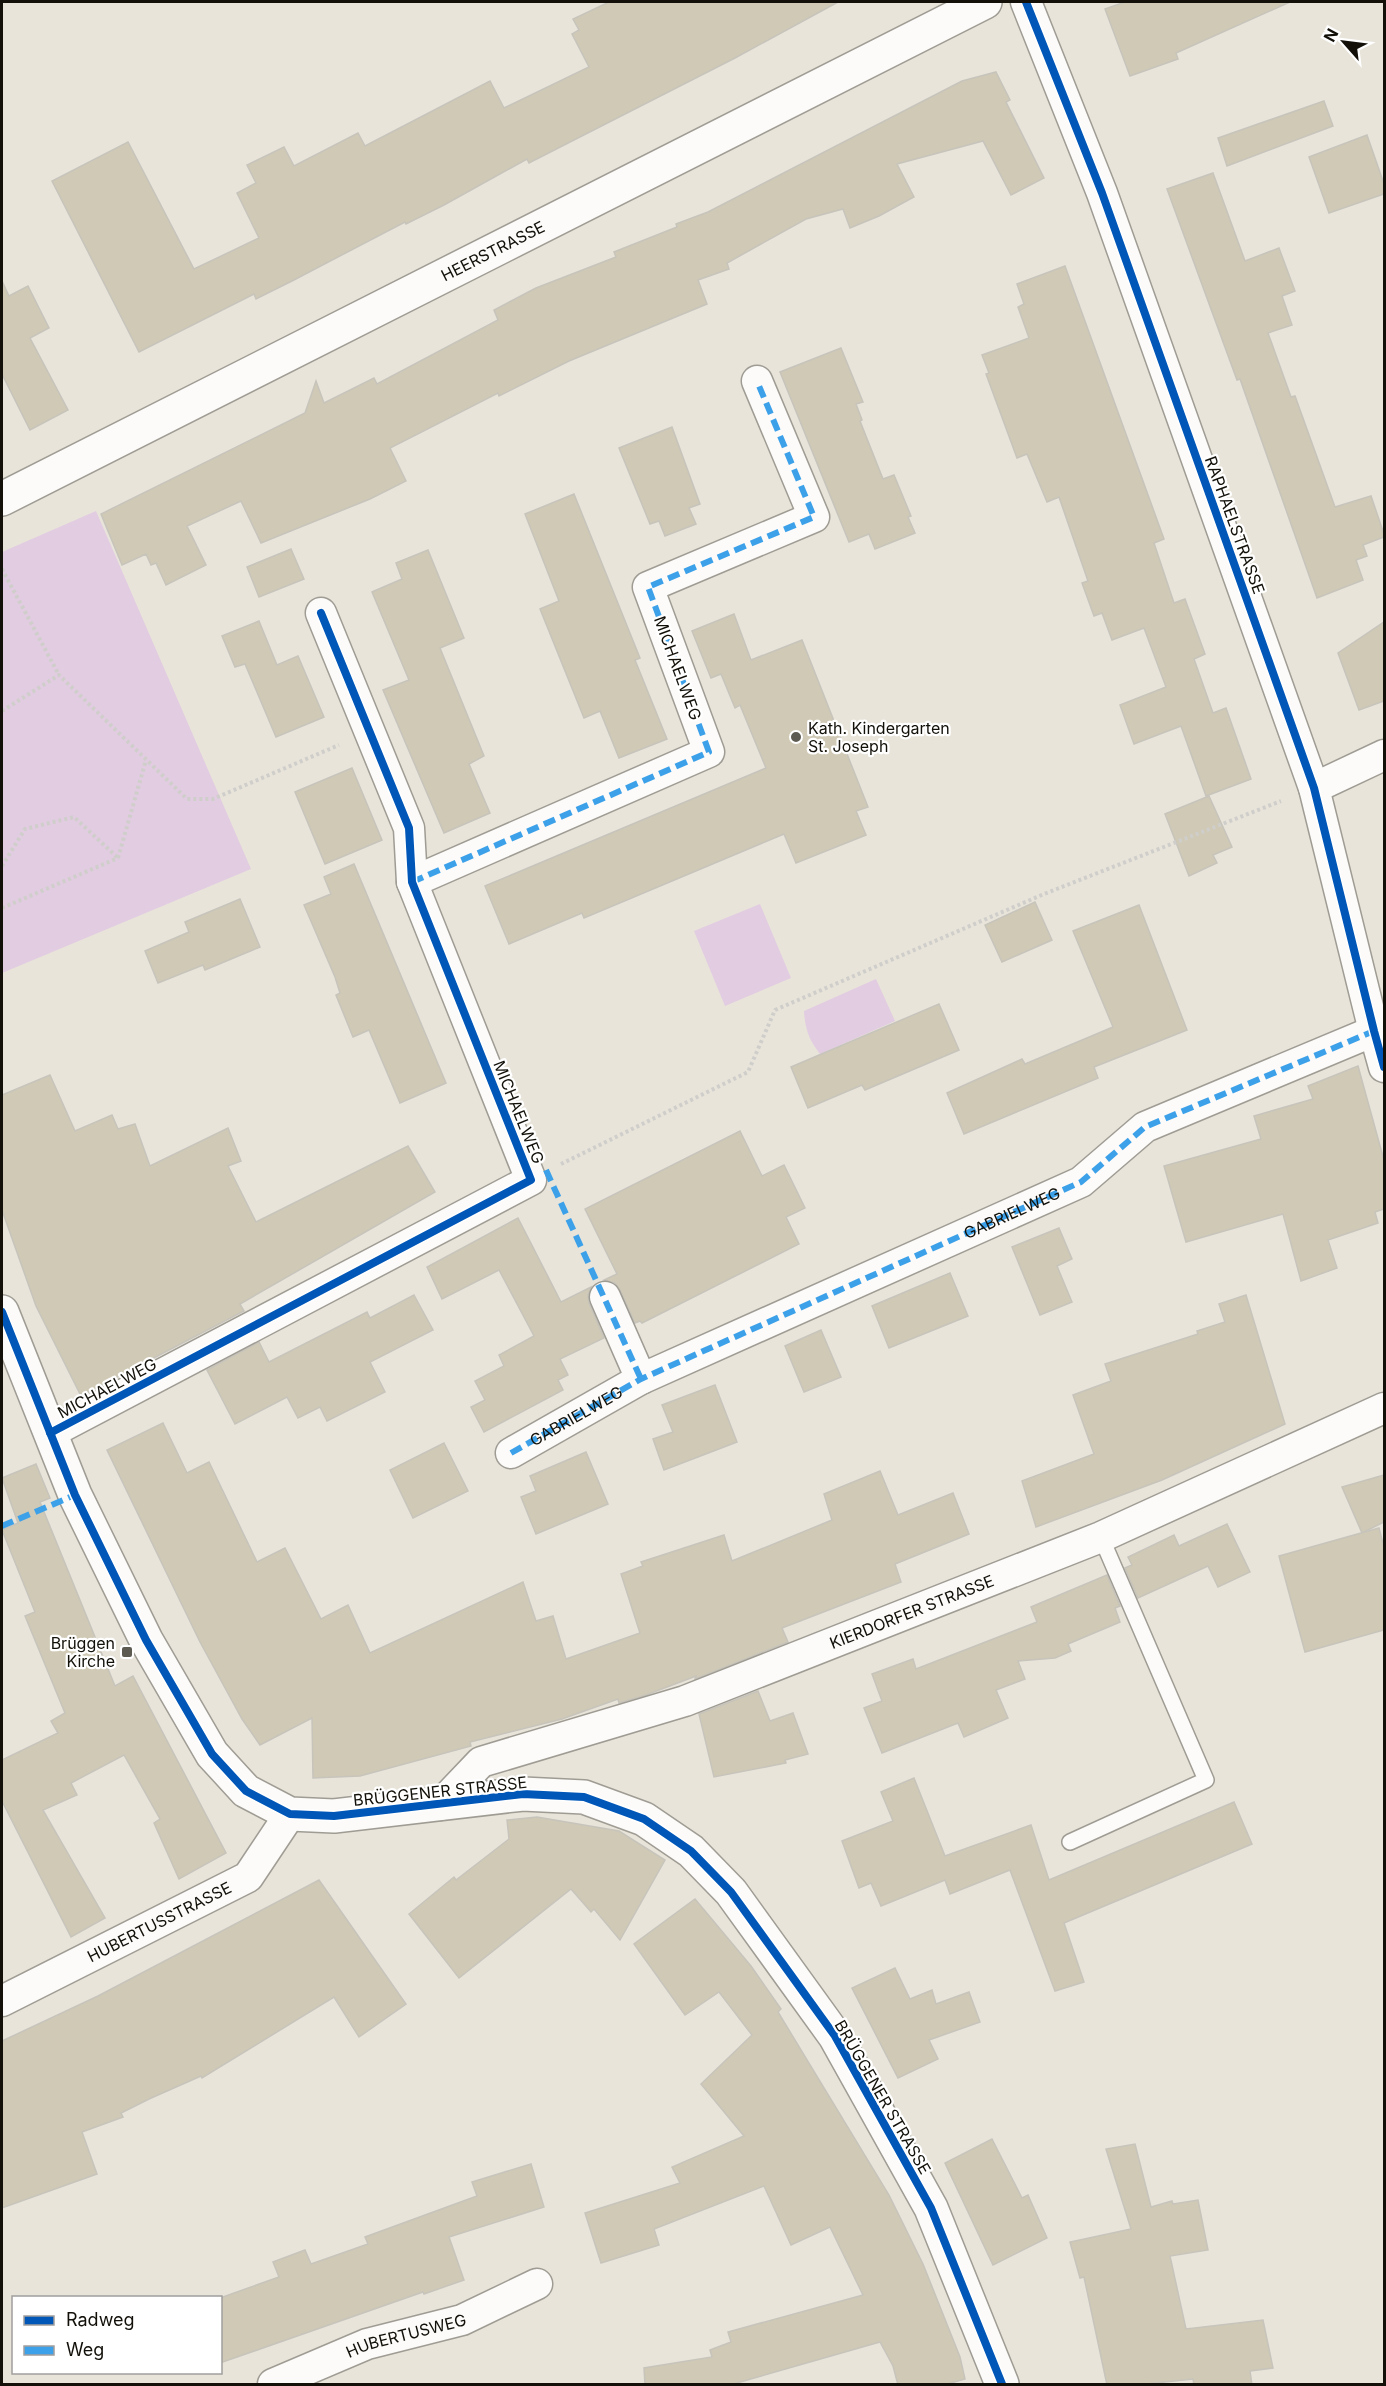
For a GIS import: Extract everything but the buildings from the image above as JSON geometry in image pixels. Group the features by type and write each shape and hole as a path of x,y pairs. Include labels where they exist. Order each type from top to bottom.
{"street":[{"name":"HEERSTRASSE","path":"2,499 985,2"},
{"name":"RAPHAELSTRASSE","path":"1026,2 1102,193 1314,788 1384,1067"},
{"name":"MICHAELWEG","path":"412,882 709,752 648,587 814,517 757,381"},
{"name":"MICHAELWEG","path":"50,1433 531,1180 412,882 409,828 321,613"},
{"path":"1314,788 1384,755"},
{"name":"GABRIELWEG","path":"511,1454 641,1379 1081,1182 1145,1127 1374,1031"},
{"name":"GABRIELWEG","path":"605,1297 641,1379"},
{"name":"BRÜGGENER STRASSE","path":"2,1311 75,1495 146,1640 212,1754 246,1791 291,1814 334,1816 523,1794 584,1797 644,1819 691,1851 731,1892 835,2036 931,2208 1002,2385"},
{"name":"KIERDORFER STRASSE","path":"440,1805 481,1762 686,1701 1101,1537 1384,1408"},
{"name":"HUBERTUSSTRASSE","path":"2,2001 249,1877 291,1814"},
{"name":"HUBERTUSWEG","path":"273,2385 367,2344 462,2320 537,2284"}],"lane":[{"path":"1070,1842 1206,1780 1101,1537"}],"path":[{"path":"2,569 59,675 187,799 213,799 370,732"},
{"path":"2,711 59,675"},
{"path":"118,858 146,760"},
{"path":"531,1180 546,1170 747,1072 776,1010 1044,894 1314,788"},
{"path":"2,866 25,829 74,818 118,858"},
{"path":"2,908 118,858"}],"shaded area":[{"path":"96,511 251,869 2,973 2,552"},
{"path":"760,904 791,978 725,1006 694,931"},
{"path":"876,979 895,1021 820,1054 808,1034 804,1011"}],"marked path":[{"path":"412,882 709,752 648,587 814,517 757,381"},
{"path":"511,1453 641,1379 1081,1182 1145,1127 1374,1031"},
{"path":"546,1170 641,1379"},
{"path":"2,1526 75,1495"}],"cycle path":[{"path":"1026,2 1102,193 1314,788 1384,1067"},
{"path":"50,1433 531,1180 412,882 409,828 321,613"},
{"path":"2,1312 75,1495 146,1640 212,1754 246,1791 290,1814 334,1816 523,1794 584,1797 644,1819 691,1851 731,1892 835,2036 931,2208 1002,2384"}],"place":[{"name":"Kath. Kindergarten St. Joseph","path":"796,737"},
{"name":"Brüggen Kirche","path":"127,1652"}]}
